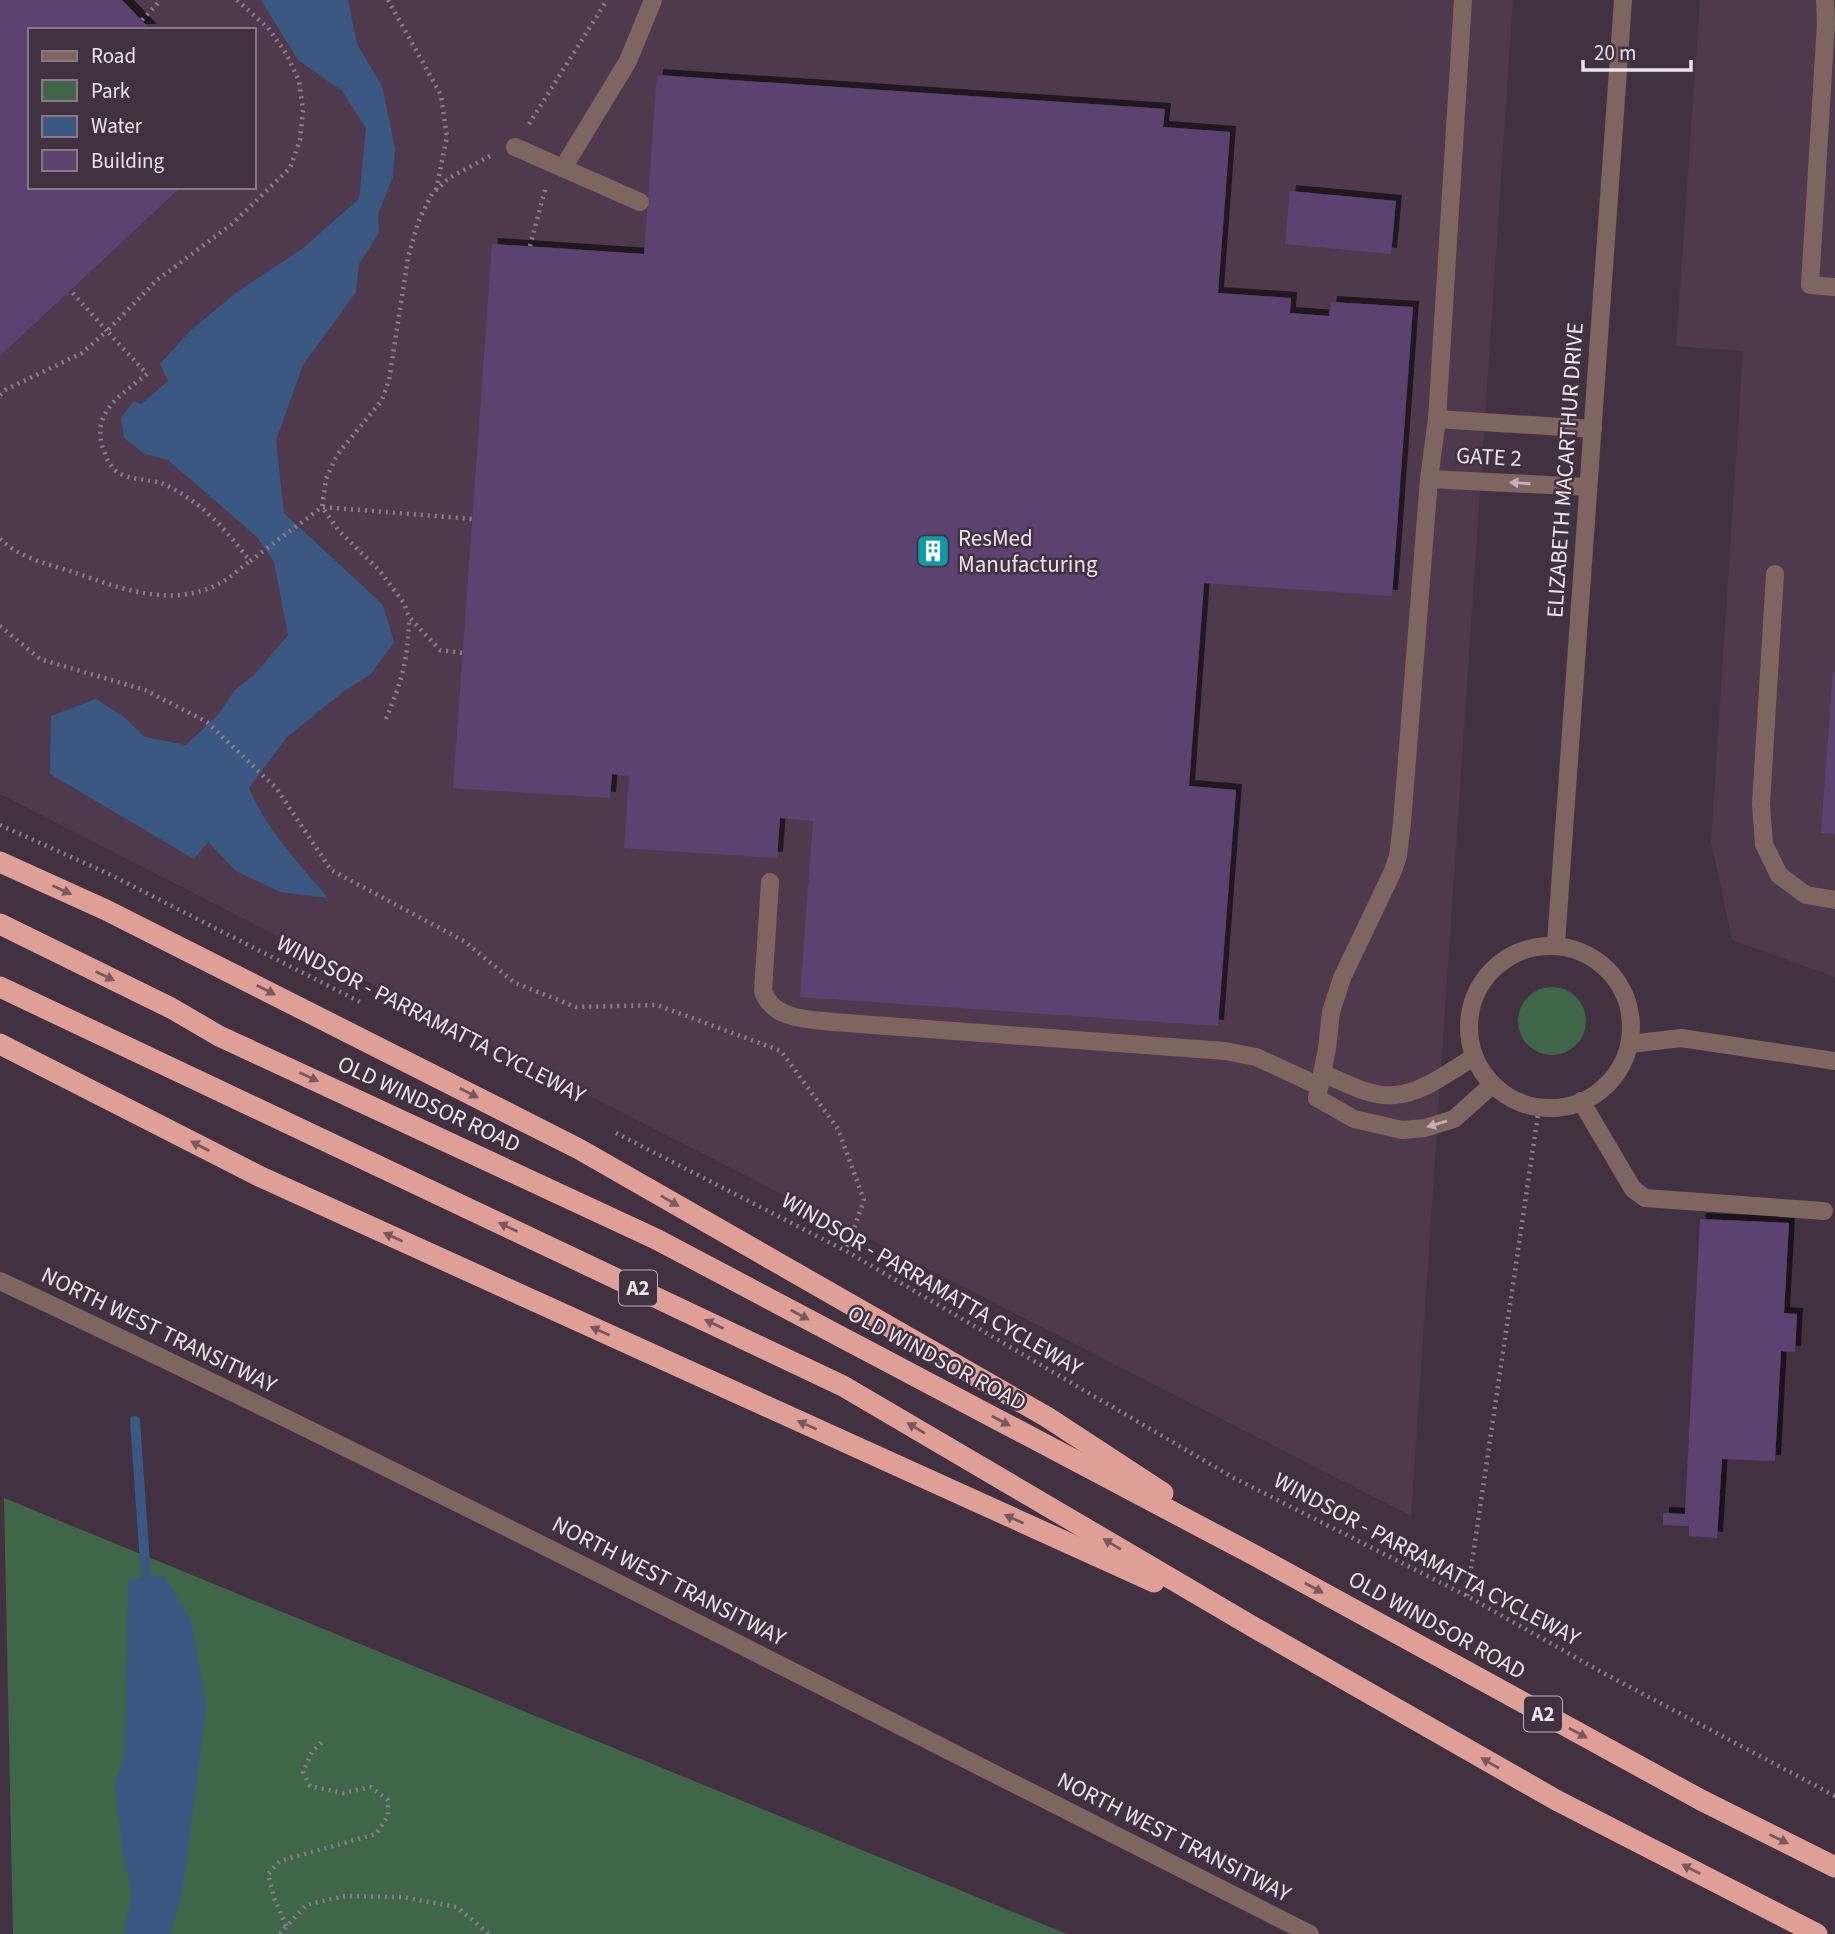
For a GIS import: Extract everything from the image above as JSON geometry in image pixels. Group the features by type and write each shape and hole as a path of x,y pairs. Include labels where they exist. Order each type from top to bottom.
{"highway":[{"path":"0,862 143,929 579,1149 1047,1417 1255,1555"},
{"name":"OLD WINDSOR ROAD","path":"0,924 171,1008 219,1036 656,1239 1255,1555 1701,1800 1835,1867"},
{"name":"A2","path":"0,987 844,1385 1255,1628 1556,1800 1817,1934"},
{"path":"0,1044 261,1177 1255,1628"}],"street":[{"path":"559,167 628,61 653,0"},
{"path":"1319,1086 1331,1012 1342,978 1394,871 1398,856 1429,479 1437,419 1463,0"},
{"name":"ELIZABETH MACARTHUR DRIVE","path":"1556,943 1623,0"},
{"path":"1825,0 1826,23 1810,285 1835,287"},
{"path":"1826,23 1832,0"},
{"path":"515,147 640,202"},
{"name":"GATE 2","path":"1437,419 1592,429"},
{"name":"GATE 2","path":"1429,479 1588,487"},
{"path":"1775,574 1761,804 1764,844 1779,876 1805,895 1835,900"},
{"path":"770,881 763,991 767,1001 776,1010 789,1015 833,1022 1225,1051 1256,1057 1319,1086 1354,1119 1402,1130 1425,1128 1454,1119 1492,1085"},
{"path":"1556,943 1582,950 1606,967 1626,996 1632,1024 1630,1044 1620,1070 1590,1098 1564,1107 1539,1108 1513,1102 1492,1085 1474,1057 1467,1038 1468,1016 1474,995 1487,976 1508,957 1528,948 1556,943"},
{"path":"1630,1044 1681,1038 1835,1061"},
{"path":"1319,1086 1394,1096 1419,1089 1474,1057"},
{"path":"1581,1101 1633,1189 1645,1198 1824,1211"},
{"name":"NORTH WEST TRANSITWAY","path":"0,1281 574,1560 1310,1934"}],"path":[{"path":"142,20 161,0"},
{"path":"0,395 5,390 82,354 157,280 232,224 290,168 300,140 303,110 299,81 286,52 268,28 237,0"},
{"path":"388,0 441,95 447,137 436,191"},
{"path":"386,719 401,683 408,652 409,617 404,603 379,570 339,531 322,508 326,479 337,455 382,400 389,380 408,258 418,222 436,191 449,178 473,163 515,147 607,0"},
{"path":"530,246 546,186 559,167"},
{"path":"70,290 146,373 102,415 101,439 110,465 120,474 162,484 187,497 230,536 250,561"},
{"path":"0,539 8,547 31,559 135,593 175,596 200,591 224,581 322,508 472,519"},
{"path":"409,617 440,650 463,653"},
{"path":"0,626 40,659 145,690 207,722 277,789 331,870 464,941 514,983 576,1007 657,1005 780,1051 838,1129 864,1200 846,1251"},
{"name":"WINDSOR - PARRAMATTA CYCLEWAY","path":"0,825 109,874 363,1004"},
{"path":"1467,1596 1539,1108"},
{"name":"WINDSOR - PARRAMATTA CYCLEWAY","path":"611,1130 846,1251 1234,1478 1467,1596 1596,1669 1835,1796"},
{"path":"286,1926 274,1898 268,1874 280,1861 376,1834 388,1816 388,1800 371,1787 343,1793 310,1786 303,1772 312,1752 321,1742"},
{"path":"280,1934 306,1905 345,1896 402,1897 457,1907 489,1934"}],"shaded area":[{"path":"0,0 1513,0 1411,1516 0,794"},
{"path":"1700,0 1835,0 1835,977 1732,940 1711,841 1743,351 1676,346"}],"green space":[{"path":"1559,987 1580,1002 1586,1014 1584,1034 1576,1045 1559,1055 1545,1055 1528,1045 1520,1034 1518,1014 1528,997 1539,989"},
{"path":"4,1498 1067,1934 13,1934"}],"water":[{"path":"261,0 348,0 357,44 382,86 395,148 393,177 378,214 379,233 359,264 356,292 303,365 276,440 284,513 383,605 394,642 371,674 343,692 287,737 249,788 274,832 328,898 280,892 236,871 208,842 194,859 50,774 51,716 96,699 124,717 145,737 186,745 218,715 235,690 255,674 288,635 274,562 257,537 168,460 145,454 124,438 121,418 134,401 141,404 168,381 160,364 190,331 237,292 302,249 359,199 366,128 342,91 298,60"},
{"path":"163,1575 191,1620 206,1706 182,1894 170,1934 124,1934 132,1893 123,1856 115,1785 125,1751 128,1580"}],"building":[{"path":"0,0 122,0 149,28 28,28 28,189 179,189 0,356"},
{"name":"ResMed Manufacturing","path":"657,75 1165,109 1163,127 1230,132 1218,293 1291,298 1290,313 1329,316 1331,302 1413,307 1392,596 1204,583 1189,786 1236,790 1218,1026 800,997 813,821 780,818 777,858 624,848 629,776 612,774 610,798 453,788 492,244 644,254"},
{"path":"1290,191 1396,201 1391,254 1285,244"},
{"path":"1835,672 1835,834 1821,833"},
{"path":"1700,1219 1789,1223 1784,1313 1797,1314 1795,1352 1781,1351 1775,1461 1722,1459 1717,1538 1689,1536 1689,1526 1663,1525 1663,1513 1685,1514"}],"waterway":[{"path":"135,1421 146,1577 150,1592"}],"place":[{"name":"ResMed Manufacturing","path":"933,551"}]}
